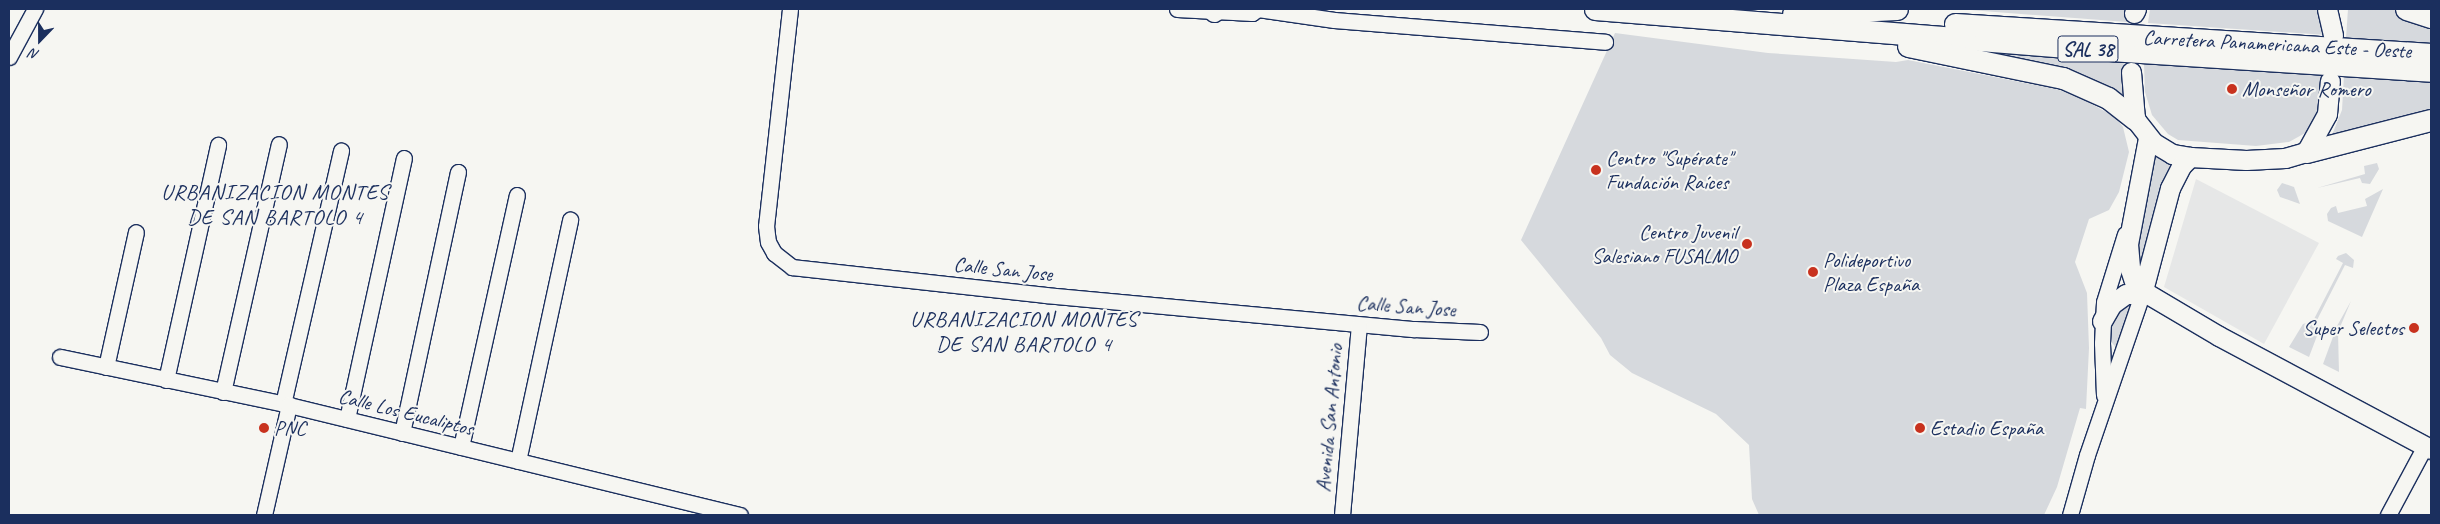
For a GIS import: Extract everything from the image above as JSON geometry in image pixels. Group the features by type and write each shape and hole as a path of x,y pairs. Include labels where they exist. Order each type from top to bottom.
{"highway":[{"name":"SAL 38","path":"1595,9 1745,22"},
{"name":"SAL 38","path":"1724,9 1793,14"},
{"path":"1793,14 1897,9"},
{"path":"2406,9 2431,17"},
{"name":"Carretera Panamericana Este - Oeste","path":"1793,14 2431,54"},
{"name":"Carretera Panamericana Este - Oeste","path":"1745,22 2063,47 2431,72"},
{"path":"1745,22 1896,43 2063,78 2108,98 2136,119"},
{"path":"2306,152 2431,120"}],"main road":[{"path":"2131,72 2136,119 2148,138 2172,154 2190,157 2268,160 2306,152 2327,114 2330,81"},
{"path":"2148,138 2133,208 2130,264 2132,279 2142,294 2428,448"},
{"path":"2142,294 2170,188 2181,166 2190,157"},
{"path":"2102,321 2112,304 2126,294 2142,294"}],"street":[{"path":"9,57 35,9"},
{"name":"Calle San Jose","path":"790,9 766,226 768,242 774,253 792,267 1359,325 1480,332"},
{"path":"1177,9 1252,12 1258,9 1334,20 1605,42"},
{"path":"223,392 279,144"},
{"path":"166,380 218,145"},
{"path":"264,515 341,151"},
{"path":"347,420 404,158"},
{"path":"402,433 458,172"},
{"path":"461,447 517,195"},
{"path":"2104,406 2102,321 2111,278 2133,208"},
{"path":"518,461 570,220"},
{"path":"106,367 136,232"},
{"path":"2070,515 2142,294"},
{"name":"Avenida San Antonio","path":"1342,515 1359,325"},
{"name":"Calle Los Eucaliptos","path":"60,357 286,405 740,515"},
{"path":"2395,513 2428,448"}],"shaded area":[{"path":"1957,9 2126,9 2127,22"},
{"path":"2150,9 2318,9 2324,19 2327,35 2148,23"},
{"path":"2348,9 2394,9 2431,20 2431,45 2346,38"},
{"name":"Polideportivo Plaza España","path":"1615,33 1768,53 1896,62 1908,60 2056,89 2079,97 2115,117 2123,127 2129,152 2119,192 2109,210 2089,219 2075,262 2087,293 2089,348 2086,409 2080,408 2057,487 2044,515 1759,515 1752,499 1749,445 1716,414 1632,373 1610,355 1601,338 1521,240"},
{"path":"1934,45 2124,56 2127,103"},
{"path":"2144,64 2325,75 2321,106 2307,132 2289,142 2256,146 2178,140 2168,134 2152,115 2145,92"},
{"path":"2344,75 2431,79 2431,113 2332,135 2342,110"},
{"path":"2154,149 2174,157 2140,268 2134,262"},
{"path":"2377,163 2379,169 2370,184 2362,183 2360,178 2317,188 2365,174 2364,166"},
{"path":"2196,179 2319,243 2264,344 2164,287"},
{"path":"2282,183 2294,187 2300,204 2280,197 2277,190"},
{"path":"2383,189 2362,237 2328,221 2327,214 2331,208 2336,206 2338,213 2367,206 2365,199"},
{"path":"2346,253 2354,260 2353,268 2345,265 2316,322 2320,328 2309,357 2289,347 2303,324 2313,321 2343,263 2336,259 2338,256"},
{"path":"2132,298 2117,349 2108,338 2109,316"},
{"path":"2351,301 2338,332 2339,372 2323,364 2337,326"}],"place":[{"name":"Monseñor Romero","path":"2232,89"},
{"name":"Centro \"Supérate\" Fundación Raíces","path":"1596,170"},
{"name":"Centro Juvenil Salesiano FUSALMO","path":"1747,244"},
{"name":"Polideportivo Plaza España","path":"1813,272"},
{"name":"Super Selectos","path":"2414,328"},
{"name":"PNC","path":"264,428"},
{"name":"Estadio España","path":"1920,428"}],"district":[{"name":"URBANIZACION MONTES DE SAN BARTOLO 4","path":"275,204"},
{"name":"URBANIZACION MONTES DE SAN BARTOLO 4","path":"1024,332"}]}
